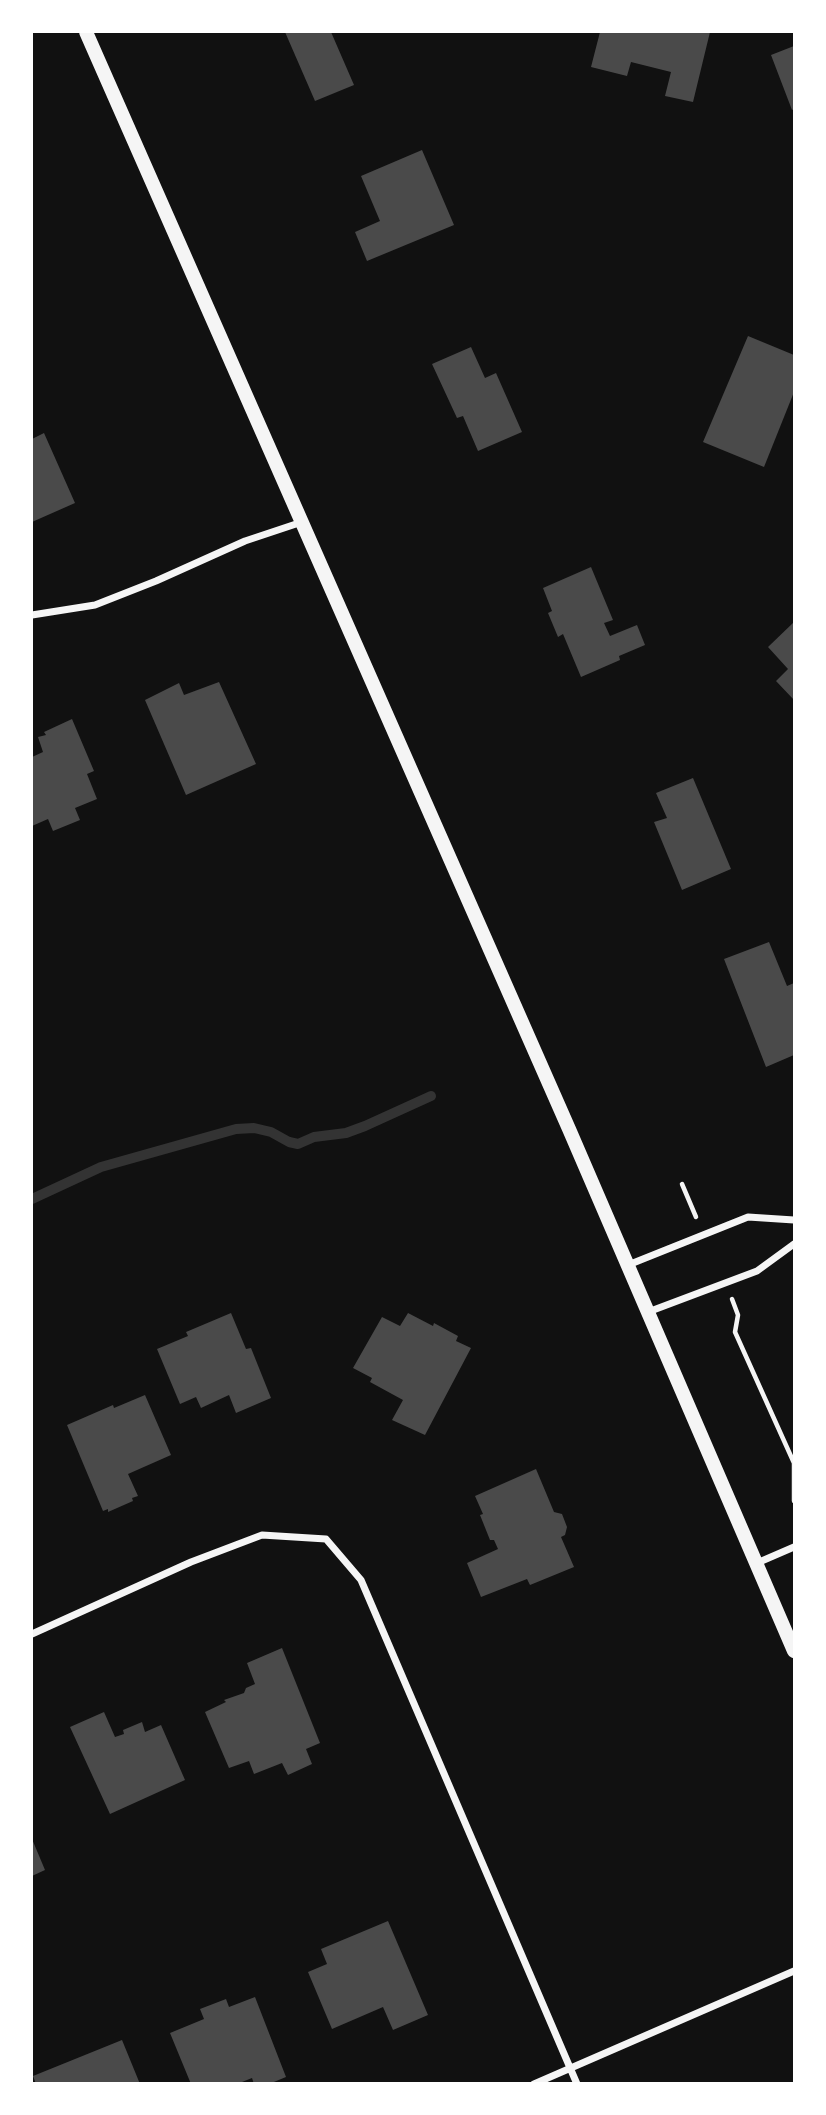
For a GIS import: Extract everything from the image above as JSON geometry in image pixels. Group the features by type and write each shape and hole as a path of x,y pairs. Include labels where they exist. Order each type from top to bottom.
{"main road":[{"path":"86,32 628,1265 794,1651"}],"street":[{"path":"32,615 95,606 246,541 303,522"},
{"path":"628,1265 748,1217 794,1220"},
{"path":"648,1312 757,1271 794,1244"},
{"path":"32,1634 191,1562 262,1535 326,1539 361,1580 577,2084"},
{"path":"757,1563 794,1547"},
{"path":"534,2084 794,1971"}],"path":[{"path":"682,1184 705,1234"},
{"path":"725,1282 738,1315 736,1332 794,1463 794,1501"}],"building":[{"path":"285,32 331,32 354,85 315,101"},
{"path":"600,32 710,32 693,102 665,96 671,72 631,62 627,76 591,67"},
{"path":"794,46 794,109 792,110 771,55"},
{"path":"422,150 454,225 367,261 355,232 380,221 361,176"},
{"path":"748,336 794,355 794,392 764,467 703,442"},
{"path":"471,347 485,378 496,373 522,432 478,451 463,416 457,418 432,364"},
{"path":"44,433 75,503 32,522 32,439"},
{"path":"591,567 613,620 604,623 610,636 637,625 645,645 619,656 620,660 581,677 563,634 558,637 548,613 552,611 543,588"},
{"path":"794,622 794,700 776,681 788,669 768,647"},
{"path":"219,682 256,764 186,795 145,700 179,683 184,695"},
{"path":"72,719 94,771 87,774 97,799 75,808 80,820 53,831 48,819 32,826 32,757 43,752 38,737"},
{"path":"693,778 731,869 682,890 654,822 667,818 656,793"},
{"path":"769,942 787,986 794,983 794,1055 766,1067 724,959"},
{"path":"231,1313 246,1349 251,1348 271,1398 236,1413 229,1395 201,1408 196,1397 180,1404 157,1349 188,1336 186,1332"},
{"path":"408,1313 458,1336 456,1341 471,1348 425,1435 392,1420 403,1400 370,1382 372,1378 353,1368 382,1317 400,1326"},
{"path":"145,1395 171,1455 128,1474 138,1496 108,1512 108,1509 103,1511 67,1425 113,1405 114,1408"},
{"path":"536,1469 554,1512 562,1514 567,1527 565,1535 561,1537 574,1567 530,1585 527,1579 481,1597 467,1563 498,1549 494,1540 490,1540 475,1496"},
{"path":"282,1648 320,1743 306,1749 312,1764 288,1775 282,1763 254,1774 249,1761 229,1768 205,1712 226,1702 224,1700 244,1693 246,1688 255,1684 247,1663"},
{"path":"104,1712 115,1737 124,1734 123,1730 142,1722 145,1732 161,1725 185,1780 110,1814 70,1727"},
{"path":"32,1839 45,1870 32,1876"},
{"path":"388,1921 428,2015 393,2030 383,2007 332,2029 308,1972 327,1964 321,1949"},
{"path":"255,1997 286,2077 269,2084 254,2084 252,2078 237,2084 191,2084 170,2033 204,2019 200,2009 226,1999 229,2007"},
{"path":"122,2040 140,2084 36,2084 33,2076"}],"waterway":[{"path":"32,1199 101,1167 236,1129 254,1128 271,1132 298,1144 314,1137 346,1133 431,1096"}]}
